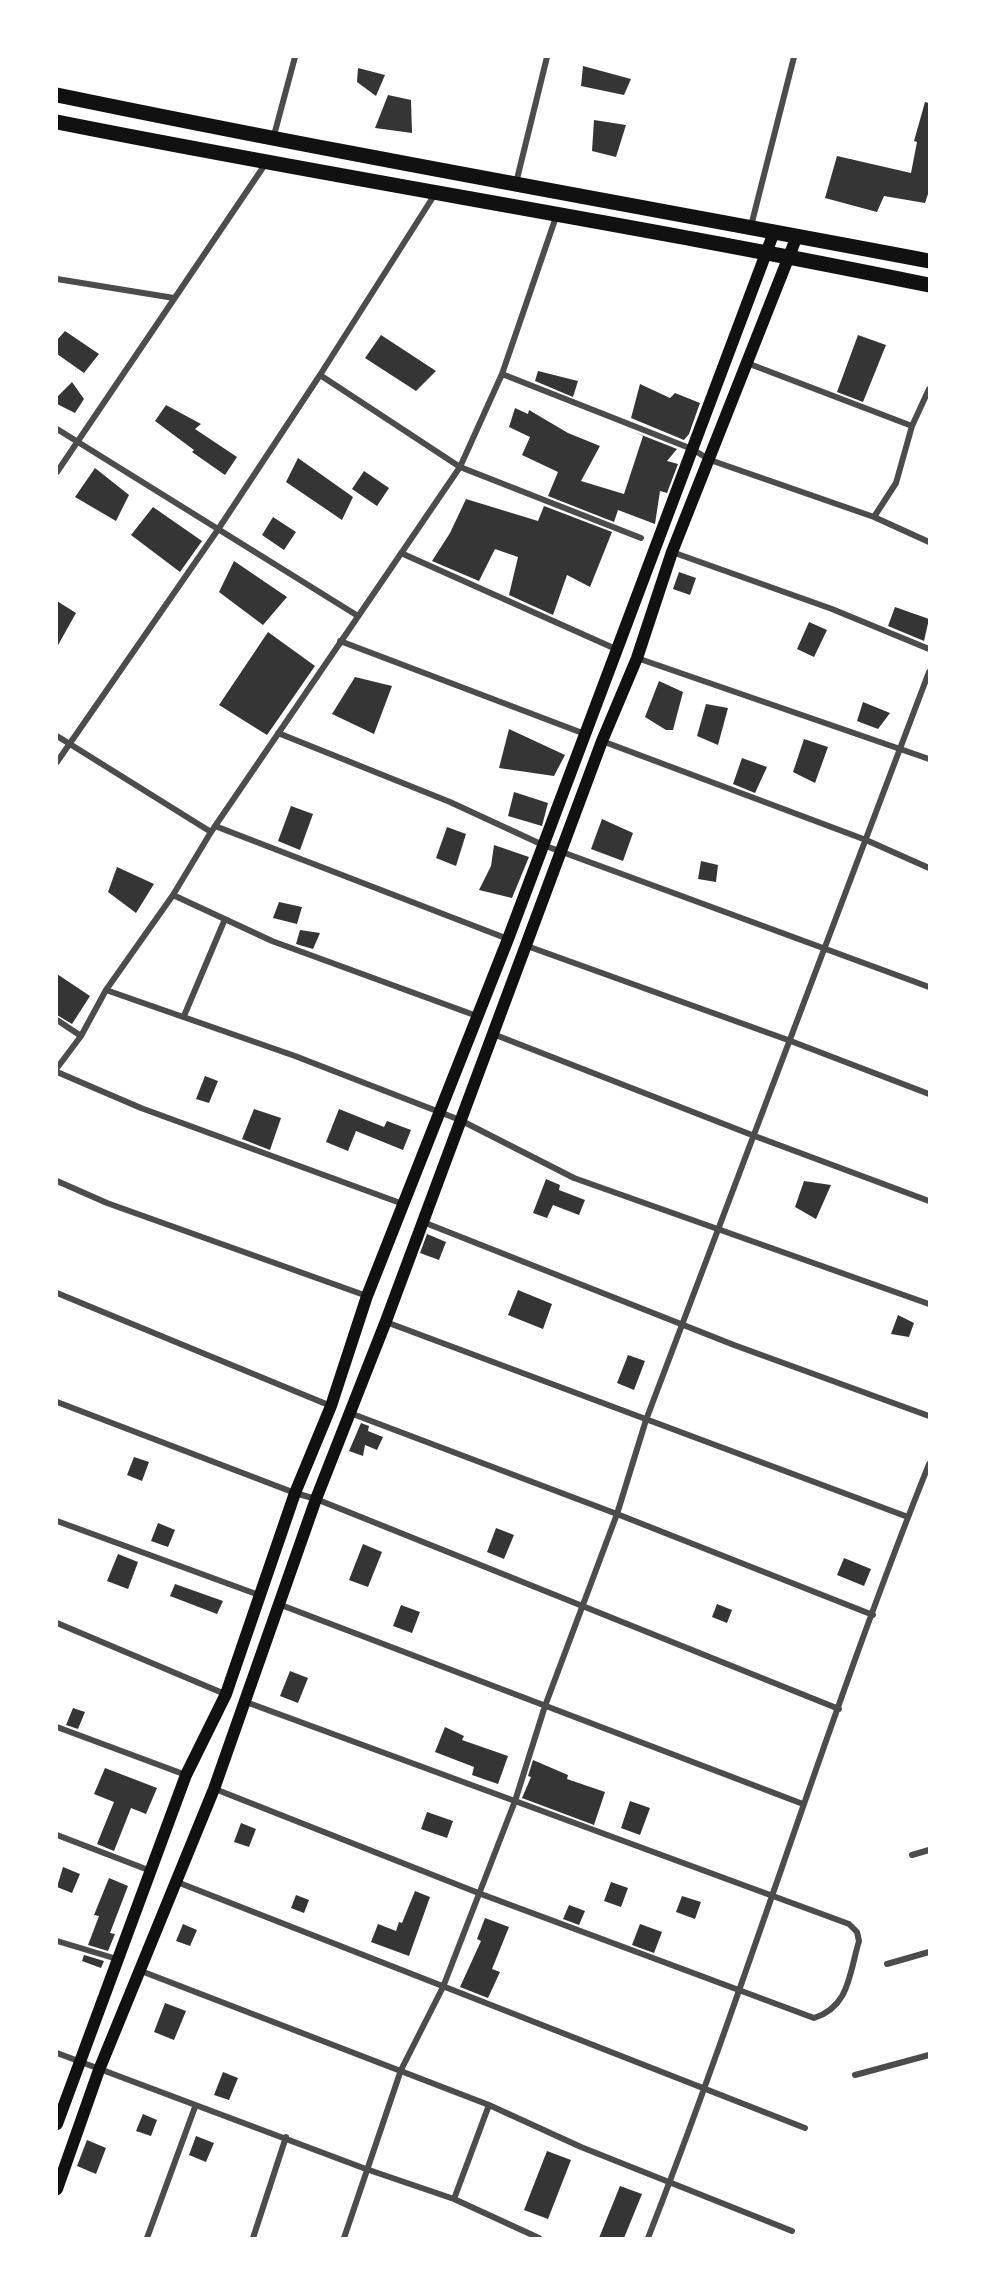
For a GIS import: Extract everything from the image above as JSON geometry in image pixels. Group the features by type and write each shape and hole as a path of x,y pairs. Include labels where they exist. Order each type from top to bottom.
{"main road":[{"path":"57,95 273,139 752,226 929,261"},
{"path":"57,122 266,164 437,191 929,285"},
{"path":"57,2124 186,1775 226,1694 295,1493 331,1406 367,1296 619,651 774,232"},
{"path":"57,2189 99,2070 214,1789 281,1605 316,1499 386,1321 602,741 637,658 672,552 797,236"}],"street":[{"path":"273,139 295,57"},
{"path":"516,183 546,57"},
{"path":"752,226 794,57"},
{"path":"57,472 266,164"},
{"path":"57,762 217,531 437,191"},
{"path":"403,1204 141,1108 57,1070 81,1036 106,990 173,895 215,826 460,467 502,375 557,214"},
{"path":"57,279 174,298"},
{"path":"746,362 912,426"},
{"path":"320,375 460,467 640,538"},
{"path":"502,375 692,449 710,459 874,517 929,542"},
{"path":"874,517 896,483 912,426 929,388"},
{"path":"57,429 217,531 358,616"},
{"path":"672,552 832,609 929,649"},
{"path":"401,553 619,651"},
{"path":"340,641 585,734"},
{"path":"637,658 929,759"},
{"path":"344,2238 401,2070 443,1987 481,1894 515,1802 545,1706 617,1514 646,1420 823,947 929,672"},
{"path":"278,733 450,802 543,845 929,987"},
{"path":"57,736 211,832"},
{"path":"602,741 866,840 929,868"},
{"path":"215,826 508,939"},
{"path":"173,895 272,941 477,1016"},
{"path":"184,1017 225,919"},
{"path":"527,946 788,1040 929,1094"},
{"path":"106,990 295,1056 460,1120 574,1178 929,1304"},
{"path":"57,1020 81,1036"},
{"path":"493,1034 752,1136 929,1201"},
{"path":"57,1181 107,1203 367,1296"},
{"path":"422,1222 682,1324 929,1416"},
{"path":"57,1293 331,1406"},
{"path":"386,1321 908,1516"},
{"path":"57,1402 316,1499 839,1709"},
{"path":"350,1413 617,1514 873,1615"},
{"path":"648,2238 803,1804 929,1464"},
{"path":"57,1521 259,1595"},
{"path":"281,1605 803,1804"},
{"path":"57,1623 226,1694"},
{"path":"214,1789 481,1894 814,2018 830,2012 841,2000 859,1941 857,1932 849,1924 771,1898 246,1702"},
{"path":"57,1727 186,1775"},
{"path":"57,1835 151,1871"},
{"path":"912,1855 929,1850"},
{"path":"177,1882 805,2128"},
{"path":"57,1941 118,1959"},
{"path":"887,1964 929,1952"},
{"path":"141,1971 489,2105 669,2183 792,2231"},
{"path":"57,2053 195,2107 286,2137 366,2169 454,2199 539,2238"},
{"path":"855,2075 929,2055"},
{"path":"454,2199 489,2105"},
{"path":"147,2238 195,2107"},
{"path":"253,2238 286,2137"}],"building":[{"path":"583,66 631,79 624,95 581,86"},
{"path":"358,68 385,75 376,96 357,82"},
{"path":"388,95 411,100 412,133 375,128"},
{"path":"925,102 929,103 929,191 925,203 884,196 877,212 825,198 837,156 911,173 917,142 914,141"},
{"path":"594,120 626,125 616,157 592,151"},
{"path":"65,331 99,354 84,373 57,354 57,340"},
{"path":"381,335 436,371 416,391 365,358"},
{"path":"858,335 886,345 863,402 837,392"},
{"path":"538,371 578,381 573,397 535,381"},
{"path":"72,382 84,399 75,413 57,404 57,397"},
{"path":"640,384 670,398 675,393 700,403 689,434 684,440 631,418"},
{"path":"166,405 201,424 195,429 237,457 225,475 192,452 194,450 155,421"},
{"path":"515,408 528,414 529,410 568,433 600,446 581,481 624,494 643,436 634,432 677,449 667,461 678,464 667,493 660,491 655,524 618,510 614,522 548,496 558,472 522,455 530,437 509,427"},
{"path":"298,458 353,497 342,520 286,482"},
{"path":"95,468 129,495 116,521 75,497"},
{"path":"364,471 389,488 377,506 352,489"},
{"path":"466,499 538,521 544,506 612,532 590,587 567,575 553,615 509,595 518,557 495,549 479,581 432,561 450,533"},
{"path":"153,507 202,541 180,572 131,535"},
{"path":"273,517 296,532 284,550 262,535"},
{"path":"234,561 287,597 263,625 219,592"},
{"path":"679,572 696,578 690,595 673,589"},
{"path":"57,601 76,613 57,647"},
{"path":"895,607 929,619 924,641 888,626"},
{"path":"809,622 827,630 814,657 797,649"},
{"path":"268,632 315,666 267,735 219,705"},
{"path":"355,677 392,686 374,734 332,714"},
{"path":"659,681 683,692 673,730 666,730 645,717"},
{"path":"863,702 890,713 878,729 857,721"},
{"path":"706,704 728,708 718,745 697,736"},
{"path":"509,729 565,755 554,776 499,768"},
{"path":"804,739 828,747 815,783 793,772"},
{"path":"742,758 767,767 755,793 733,784"},
{"path":"514,792 548,803 542,826 508,816"},
{"path":"291,806 313,814 300,850 278,841"},
{"path":"602,819 633,833 623,861 591,849"},
{"path":"447,827 466,834 456,866 436,858"},
{"path":"494,845 529,857 512,898 479,890 491,866"},
{"path":"701,861 718,865 716,882 698,879"},
{"path":"117,867 154,884 136,913 108,892"},
{"path":"279,902 302,907 297,924 273,918"},
{"path":"300,930 320,933 313,949 296,944"},
{"path":"57,974 90,996 72,1024 57,1015"},
{"path":"205,1076 218,1081 209,1103 196,1099"},
{"path":"254,1109 281,1118 270,1150 242,1139"},
{"path":"339,1109 384,1127 387,1121 411,1130 403,1150 356,1131 348,1151 326,1142"},
{"path":"546,1179 560,1185 559,1190 585,1200 579,1215 553,1205 547,1218 533,1213"},
{"path":"804,1181 831,1185 816,1219 795,1207"},
{"path":"427,1234 446,1242 439,1260 420,1253"},
{"path":"518,1290 552,1304 543,1329 508,1315"},
{"path":"898,1315 914,1323 909,1337 891,1334"},
{"path":"628,1355 645,1361 634,1390 617,1383"},
{"path":"361,1423 369,1426 368,1431 383,1437 377,1450 365,1445 363,1456 349,1451"},
{"path":"134,1457 149,1462 142,1481 127,1475"},
{"path":"158,1523 175,1530 168,1547 151,1541"},
{"path":"496,1528 514,1535 504,1559 487,1552"},
{"path":"363,1544 382,1552 368,1587 349,1580"},
{"path":"118,1554 138,1562 128,1589 107,1581"},
{"path":"844,1558 871,1569 864,1586 837,1575"},
{"path":"175,1584 223,1601 217,1614 170,1596"},
{"path":"717,1604 732,1610 727,1623 712,1617"},
{"path":"401,1605 420,1612 412,1633 393,1626"},
{"path":"290,1671 308,1678 298,1703 280,1696"},
{"path":"73,1708 85,1712 78,1729 66,1725"},
{"path":"445,1727 464,1736 462,1740 508,1756 498,1784 472,1775 474,1767 435,1752"},
{"path":"533,1760 568,1775 567,1779 605,1792 594,1825 522,1798 531,1777 528,1776"},
{"path":"105,1768 157,1788 146,1814 131,1808 114,1851 97,1844 114,1802 94,1794"},
{"path":"630,1801 650,1808 640,1835 621,1828"},
{"path":"427,1812 453,1821 447,1838 421,1829"},
{"path":"241,1823 256,1829 249,1847 234,1842"},
{"path":"63,1867 80,1874 72,1893 57,1887"},
{"path":"109,1878 128,1886 110,1933 115,1934 108,1951 88,1945 99,1916 94,1915"},
{"path":"611,1882 628,1888 621,1907 604,1901"},
{"path":"415,1891 430,1897 409,1956 371,1942 378,1924 396,1931 399,1922 402,1923"},
{"path":"296,1895 309,1900 304,1913 291,1908"},
{"path":"682,1896 701,1902 695,1919 676,1912"},
{"path":"569,1905 585,1911 579,1925 563,1919"},
{"path":"485,1918 509,1927 492,1969 500,1972 488,1998 460,1987 481,1941 477,1939"},
{"path":"183,1924 197,1930 190,1946 176,1941"},
{"path":"640,1924 662,1932 654,1953 632,1945"},
{"path":"84,1955 104,1961 101,1968 82,1961"},
{"path":"165,2003 186,2011 174,2040 154,2032"},
{"path":"223,2072 238,2078 229,2100 214,2095"},
{"path":"143,2114 157,2120 151,2136 136,2131"},
{"path":"196,2136 214,2143 206,2162 189,2155"},
{"path":"87,2140 106,2148 96,2174 77,2166"},
{"path":"547,2151 571,2160 548,2219 524,2210"},
{"path":"620,2186 642,2194 624,2238 599,2238"}]}
